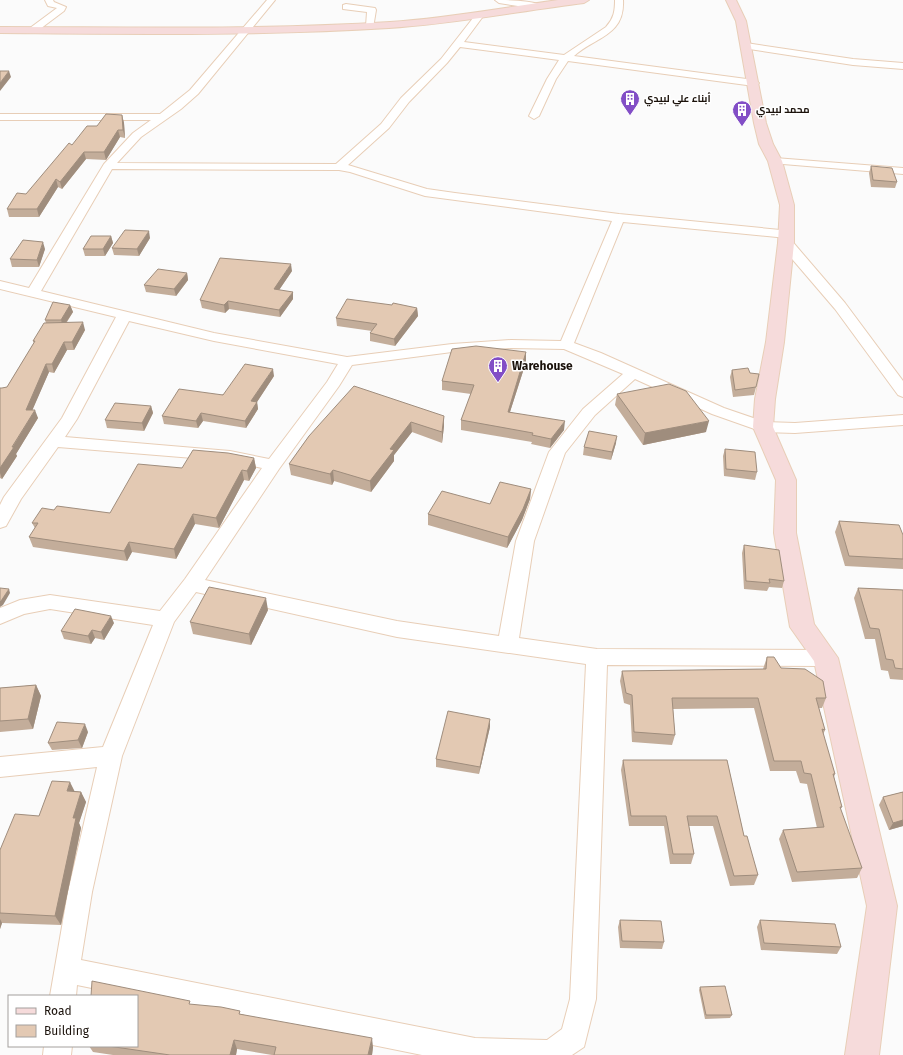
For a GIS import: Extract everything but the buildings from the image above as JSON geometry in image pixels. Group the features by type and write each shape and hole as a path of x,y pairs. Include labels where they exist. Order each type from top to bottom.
{"street":[{"path":"33,30 62,7 51,4 48,0"},
{"path":"33,293 108,166 137,135 194,92 271,0"},
{"path":"499,0 538,6"},
{"path":"0,30 246,29 370,26 430,22 584,0"},
{"path":"534,116 544,97 548,84 565,59 577,49 598,39 616,21 620,8 619,0"},
{"path":"731,0 741,22 754,83 760,122 766,144 775,161 787,205 787,239 775,342 765,399 763,427 786,480 785,533 802,627 826,658 882,906 863,1055"},
{"path":"346,7 372,10 370,26"},
{"path":"339,167 385,126 405,100 444,61 480,15"},
{"path":"458,44 754,83"},
{"path":"746,46 854,62 903,66"},
{"path":"0,117 163,116"},
{"path":"775,161 903,171"},
{"path":"108,166 339,167 352,169 425,192 787,239 840,306 903,392"},
{"path":"566,345 619,218"},
{"path":"0,285 214,337 348,361 452,348 511,344 566,345 596,356 712,408 763,427 795,428 903,420"},
{"path":"0,522 13,497 69,419 124,316"},
{"path":"63,995 80,892 110,756 165,619 192,584 273,465 348,361"},
{"path":"508,644 525,541 557,452 590,412 633,373"},
{"path":"54,441 230,456 273,465"},
{"path":"192,584 396,628 597,657 826,658"},
{"path":"0,617 20,607 50,602 165,619"},
{"path":"66,970 475,1052 551,1054 574,1037 583,999 597,657"},
{"path":"0,767 110,756"}],"place":[{"name":"أبناء علي لبيدي","path":"630,116"},
{"name":"محمد لبيدي","path":"742,127"},
{"name":"Warehouse","path":"498,383"}]}
